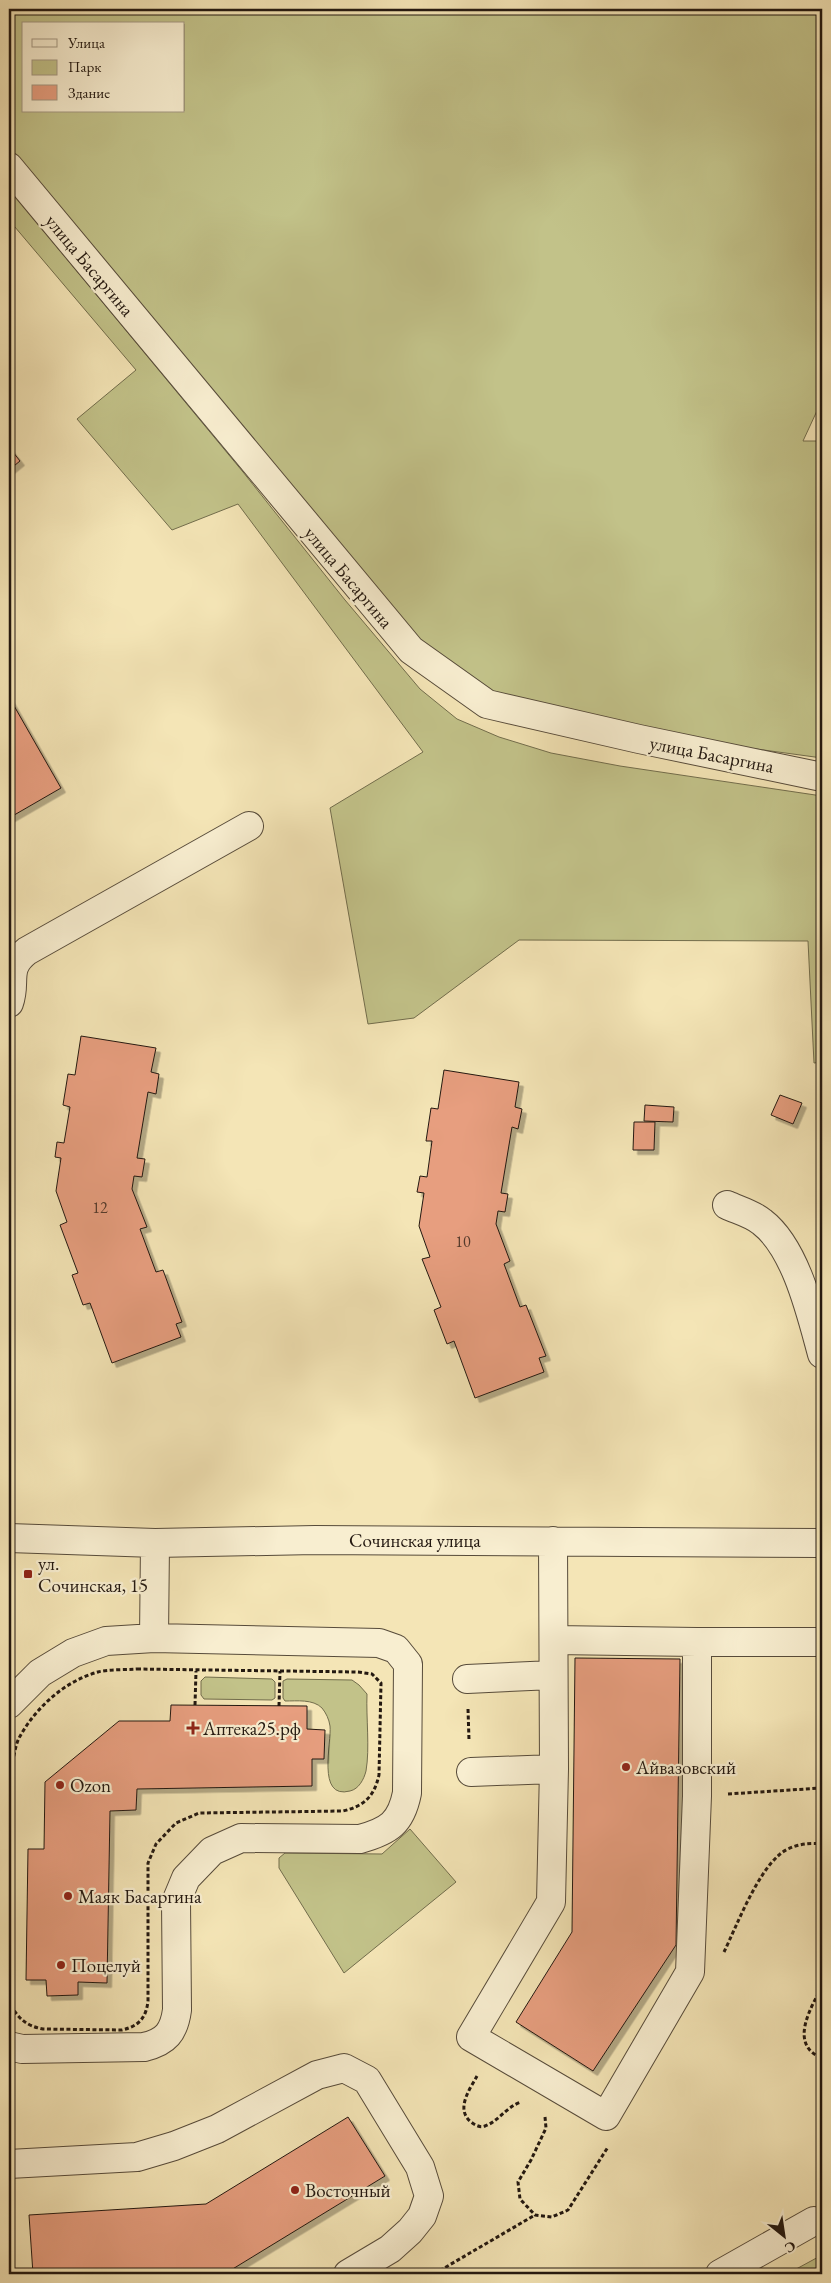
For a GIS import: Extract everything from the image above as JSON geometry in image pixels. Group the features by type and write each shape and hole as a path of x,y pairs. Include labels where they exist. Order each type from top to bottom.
{"street":[{"name":"улица Басаргина","path":"9,167 411,650 487,704 638,739 822,777"},
{"path":"9,1003 12,994 13,966 18,957 26,950 249,826"},
{"path":"727,1205 761,1220 776,1234 791,1262 811,1314 822,1354"},
{"name":"Сочинская улица","path":"9,1538 155,1543 315,1540 822,1543"},
{"path":"553,1541 554,1769 551,1902 471,2037 606,2116 690,1972 697,1796 697,1642"},
{"path":"154,1638 155,1543"},
{"path":"9,1704 40,1673 73,1653 106,1641 154,1638 379,1643 396,1649 408,1664 407,1793 403,1810 395,1822 386,1830 360,1839 241,1838 212,1851 186,1878 176,1902 175,2025 168,2037 158,2044 144,2048 22,2049 9,2046"},
{"path":"554,1640 822,1642"},
{"path":"467,1678 554,1675"},
{"path":"471,1772 554,1769"},
{"path":"9,2164 137,2157 217,2129 317,2075 344,2068 367,2080 420,2167 429,2196 422,2216 410,2231 390,2249 348,2274"},
{"path":"720,2274 814,2221"}],"path":[{"path":"137,1669 100,1672 74,1681 52,1696 18,1739 11,1768 10,2004 19,2019 33,2028 122,2030 133,2027 140,2022 146,2012 148,2001 148,1863 156,1844 176,1823 199,1813 343,1811 356,1808 370,1798 376,1788 380,1775 381,1683 372,1674 358,1672"},
{"path":"467,1678 471,1772"},
{"path":"697,1796 822,1788"},
{"path":"822,1987 808,2012 804,2024 804,2035 809,2048 822,2058"},
{"path":"434,2274 535,2215"}],"green space":[{"path":"9,9 822,9 822,400 803,441 822,441 822,758 603,728 491,691 425,653 9,171"},
{"path":"9,189 420,689 457,719 499,737 551,753 620,766 822,796 822,1062 814,1063 808,941 519,940 414,1018 368,1024 330,808 423,752 238,504 172,530 77,419 136,370 9,220"},
{"path":"205,1677 272,1679 275,1682 275,1698 272,1700 204,1699 201,1695 201,1681"},
{"path":"287,1679 352,1680 367,1694 368,1753 366,1771 361,1783 353,1790 339,1791 333,1787 329,1779 328,1768 330,1726 327,1716 322,1708 314,1703 285,1701 283,1698 283,1681"},
{"path":"410,1829 456,1882 344,1973 279,1868 279,1858 285,1853 382,1854"},
{"path":"822,2255 822,2274 787,2274"}],"building":[{"path":"9,447 20,461 9,470"},
{"path":"9,697 61,788 9,818"},
{"path":"81,1036 156,1048 151,1072 159,1074 156,1094 148,1092 137,1158 145,1159 142,1177 134,1176 132,1189 147,1227 140,1229 156,1272 163,1270 182,1322 176,1324 181,1337 112,1363 90,1303 83,1305 72,1275 78,1273 60,1225 67,1222 56,1191 61,1158 55,1157 57,1142 64,1143 70,1107 63,1105 68,1074 75,1075"},
{"path":"444,1070 519,1082 515,1107 522,1109 518,1129 512,1127 501,1193 508,1194 505,1212 498,1211 496,1224 510,1261 504,1264 520,1307 526,1305 546,1356 539,1358 544,1372 475,1398 454,1341 447,1344 434,1310 441,1307 422,1259 430,1257 419,1226 424,1193 417,1192 420,1176 427,1177 432,1141 426,1141 431,1108 438,1109"},
{"path":"780,1095 802,1103 793,1124 771,1115"},
{"path":"645,1105 674,1107 673,1122 644,1121"},
{"path":"634,1122 655,1122 654,1150 633,1150"},
{"path":"818,1140 822,1140 822,1164 817,1164"},
{"name":"Айвазовский","path":"575,1658 680,1659 676,1945 593,2071 516,2022 572,1932"},
{"name":"Маяк Басаргина","path":"171,1705 307,1706 307,1729 325,1730 324,1759 312,1759 312,1786 137,1789 136,1810 110,1811 107,1983 78,1982 78,1995 47,1996 46,1980 26,1980 28,1849 44,1849 45,1782 119,1721 170,1721"},
{"name":"Восточный","path":"348,2117 385,2176 231,2270 179,2274 33,2274 29,2215 206,2204"}],"place":[{"name":"ул. Сочинская, 15","path":"28,1574"},
{"name":"Аптека25.рф","path":"193,1728"},
{"name":"Айвазовский","path":"626,1767"},
{"name":"Ozon","path":"60,1785"},
{"name":"Маяк Басаргина","path":"68,1896"},
{"name":"Поцелуй","path":"61,1965"},
{"name":"Восточный","path":"295,2190"}]}
